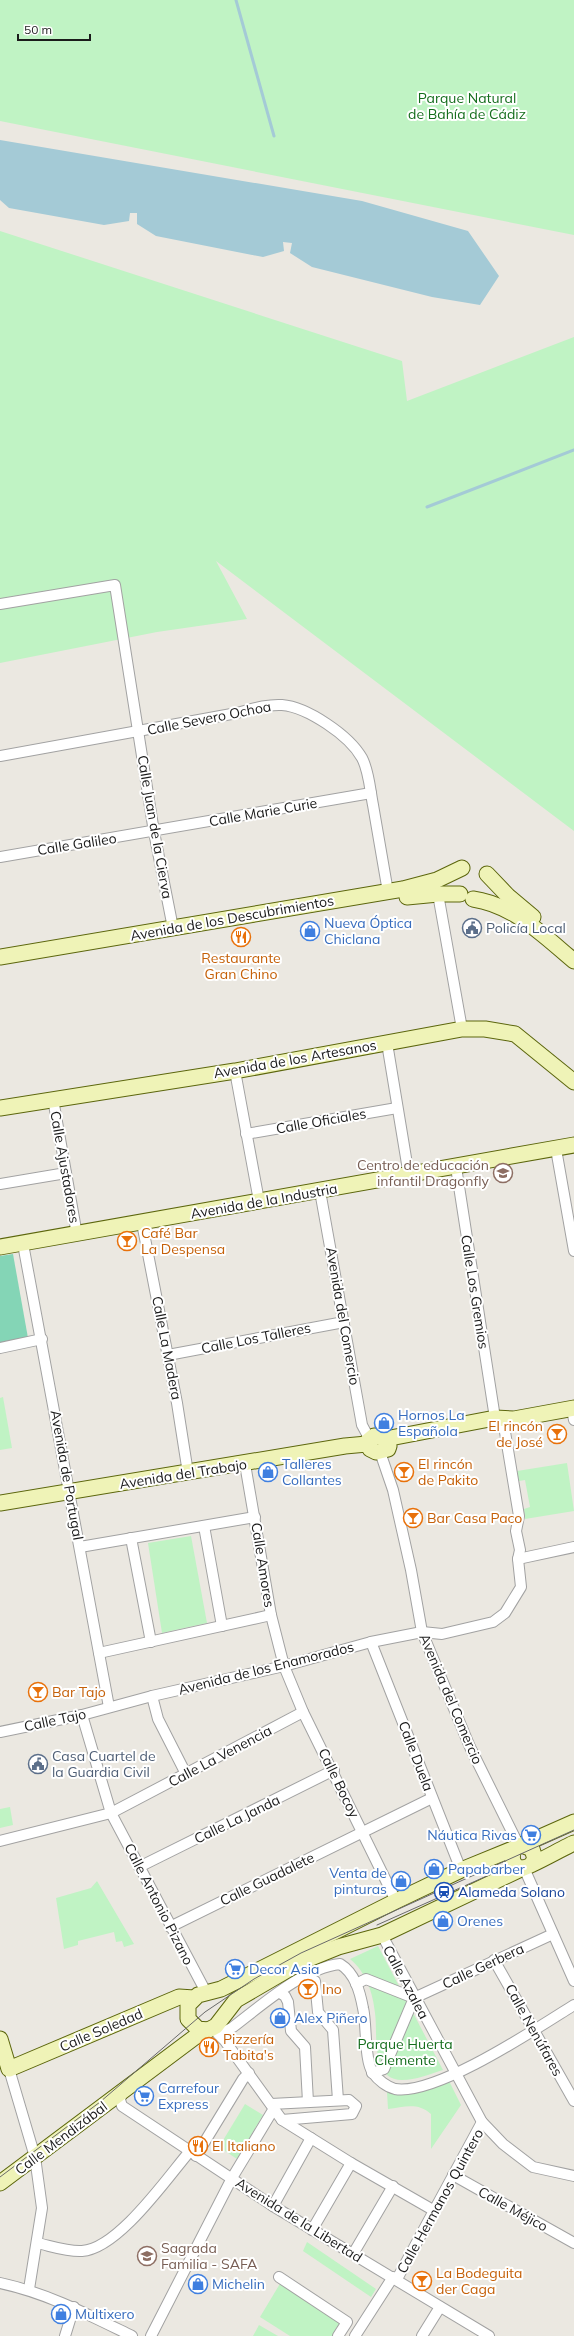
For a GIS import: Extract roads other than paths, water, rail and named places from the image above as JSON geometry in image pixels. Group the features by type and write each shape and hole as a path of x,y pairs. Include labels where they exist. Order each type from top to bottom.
{"main road":[{"path":"487,874 488,888 482,896 467,896 455,881 462,868 476,865 487,874 508,896 574,950"},
{"name":"Avenida de los Descubrimientos","path":"0,957 388,892 426,884 450,875 462,868"},
{"name":"Avenida de los Descubrimientos","path":"0,966 438,894 467,896 488,901 517,916 574,961"},
{"name":"Avenida de los Artesanos","path":"0,1108 235,1071 462,1029 485,1029 515,1034 574,1082"},
{"name":"Avenida de la Industria","path":"0,1247 77,1235 574,1145"},
{"path":"368,1441 373,1451 387,1443 499,1419 573,1412"},
{"name":"Avenida del Trabajo","path":"0,1503 245,1464 368,1441"},
{"path":"215,2027 198,2029 188,2019 188,2005 200,1996 461,1870 574,1822"},
{"path":"122,2093 159,2064 215,2027 236,2000 301,1962 338,1947 382,1935 574,1843"},
{"path":"519,1846 512,1855 513,1862 526,1867"},
{"path":"200,1996 216,1998 222,2005 215,2027"},
{"name":"Calle Soledad","path":"8,2069 179,1997 200,1996"},
{"path":"0,2039 8,2069"},
{"name":"Calle Mendizábal","path":"0,2183 122,2093"}],"street":[{"name":"Calle Juan de la Cierva","path":"0,604 115,585 154,832 173,928"},
{"name":"Calle Severo Ochoa","path":"0,756 138,732 264,706 295,707 326,724 354,748 362,757 371,793 388,892"},
{"name":"Calle Marie Curie","path":"154,832 371,793"},
{"name":"Calle Galileo","path":"0,857 154,832"},
{"path":"438,894 462,1029"},
{"path":"387,1042 409,1176"},
{"path":"235,1071 259,1201"},
{"name":"Calle Ajustadores","path":"53,1099 77,1235"},
{"name":"Calle Oficiales","path":"246,1134 397,1108"},
{"path":"556,1149 573,1236 574,1251"},
{"name":"Calle Los Gremios","path":"456,1167 499,1419 519,1516 516,1530 520,1550 518,1559"},
{"path":"0,1184 66,1173"},
{"name":"Avenida del Comercio","path":"320,1191 362,1425 368,1441"},
{"name":"Calle La Madera","path":"142,1223 168,1355 188,1473"},
{"name":"Avenida de Portugal","path":"23,1244 42,1339 109,1707"},
{"name":"Calle Los Talleres","path":"168,1355 344,1322"},
{"path":"0,1348 42,1339"},
{"name":"Avenida del Comercio","path":"387,1443 393,1490 411,1570 422,1632 470,1747 519,1846"},
{"name":"Calle Amores","path":"245,1464 271,1615 284,1666"},
{"path":"80,1547 255,1517"},
{"path":"204,1526 222,1626"},
{"path":"131,1538 150,1642"},
{"path":"518,1559 574,1546"},
{"name":"Avenida de los Enamorados","path":"109,1707 284,1666 371,1642 422,1632 442,1634 483,1626 499,1618 505,1613 520,1587 518,1559"},
{"path":"99,1653 271,1615"},
{"name":"Calle Duela","path":"371,1642 461,1870"},
{"name":"Calle Bocoy","path":"284,1666 303,1712 334,1770 396,1901"},
{"path":"152,1696 158,1719 186,1774"},
{"name":"Calle Tajo","path":"0,1732 82,1715 109,1707"},
{"name":"Calle La Venencia","path":"0,1841 112,1813 303,1712"},
{"name":"Calle Antonio Pizano","path":"82,1715 112,1813 170,1927 200,1996"},
{"name":"Calle La Janda","path":"140,1866 334,1770"},
{"name":"Calle Guadalete","path":"170,1927 432,1798"},
{"path":"526,1867 574,1981"},
{"name":"Calle Gerbera","path":"414,1998 553,1934"},
{"name":"Calle Azalea","path":"382,1935 414,1998 482,2122 503,2144 533,2167 574,2176"},
{"name":"Calle Nenúfares","path":"494,1960 535,2029 574,2101"},
{"path":"215,2027 224,2032 306,1976 324,1967 340,1964 348,1968 356,1984 365,2014 369,2064 372,2073 386,2085 394,2089 404,2089 422,2086 455,2074 574,2005"},
{"path":"306,1976 315,1981 318,2012 333,2030 338,2100"},
{"path":"356,1984 366,1979 414,1998 384,2069 372,2073"},
{"path":"280,1993 285,1996 288,2002 291,2031 305,2047 308,2102"},
{"path":"215,2027 282,2120 351,2163 433,2210"},
{"path":"8,2069 35,2157 42,2208 29,2289"},
{"path":"37,2243 81,2252 94,2249 130,2223 193,2154 243,2079 249,2074"},
{"name":"Avenida de la Libertad","path":"122,2093 120,2100 122,2106 193,2154 312,2230 395,2278 489,2336"},
{"path":"272,2107 338,2100 352,2100 355,2104 356,2111 352,2114 282,2120"},
{"path":"151,2336 232,2178 272,2107"},
{"name":"Calle Hermanos Quintero","path":"355,2336 395,2278 482,2122"},
{"path":"273,2206 311,2138"},
{"path":"312,2230 351,2163"},
{"name":"Calle Méjico","path":"453,2176 574,2243"},
{"path":"353,2254 393,2186"},
{"path":"279,2277 347,2322 338,2336"},
{"path":"0,2283 29,2289 74,2307 132,2336"},
{"path":"65,2336 74,2307"},
{"path":"422,2336 440,2307"}],"water":[{"path":"0,140 362,201 468,231 499,276 480,305 432,297 312,267 290,253 292,243 283,242 284,251 263,257 156,236 137,224 137,213 130,213 129,221 104,225 9,208 0,200"}],"waterway":[{"path":"236,0 274,136"},
{"path":"427,507 574,450"}],"tram line":[{"path":"0,2177 100,2102 205,2012 254,1979 301,1953 574,1830"},
{"path":"377,1925 498,1871"}],"place":[{"name":"Policía Local","path":"472,928"},
{"name":"Nueva Óptica Chiclana","path":"310,931"},
{"name":"Restaurante Gran Chino","path":"241,937"},
{"name":"Centro de educación infantil Dragonfly","path":"503,1173"},
{"name":"Café Bar La Despensa","path":"127,1241"},
{"name":"Hornos La Española","path":"384,1423"},
{"name":"El rincón de José","path":"557,1434"},
{"name":"Talleres Collantes","path":"268,1472"},
{"name":"El rincón de Pakito","path":"404,1472"},
{"name":"Bar Casa Paco","path":"413,1518"},
{"name":"Bar Tajo","path":"38,1692"},
{"name":"Casa Cuartel de la Guardia Civil","path":"38,1764"},
{"name":"Náutica Rivas","path":"531,1835"},
{"name":"Papabarber","path":"434,1869"},
{"name":"Venta de pinturas","path":"401,1881"},
{"name":"Alameda Solano","path":"444,1892"},
{"name":"Orenes","path":"443,1921"},
{"name":"Decor Asia","path":"235,1969"},
{"name":"Ino","path":"308,1989"},
{"name":"Alex Piñero","path":"280,2018"},
{"name":"Pizzería Tabita's","path":"209,2047"},
{"name":"Carrefour Express","path":"144,2096"},
{"name":"El Italiano","path":"198,2146"},
{"name":"Sagrada Familia - SAFA","path":"147,2256"},
{"name":"La Bodeguita der Caga","path":"422,2281"},
{"name":"Michelin","path":"198,2284"},
{"name":"Multixero","path":"61,2314"}],"park label":[{"name":"Parque Natural de Bahía de Cádiz","path":"467,106"},
{"name":"Parque Huerta Clemente","path":"405,2052"}]}
